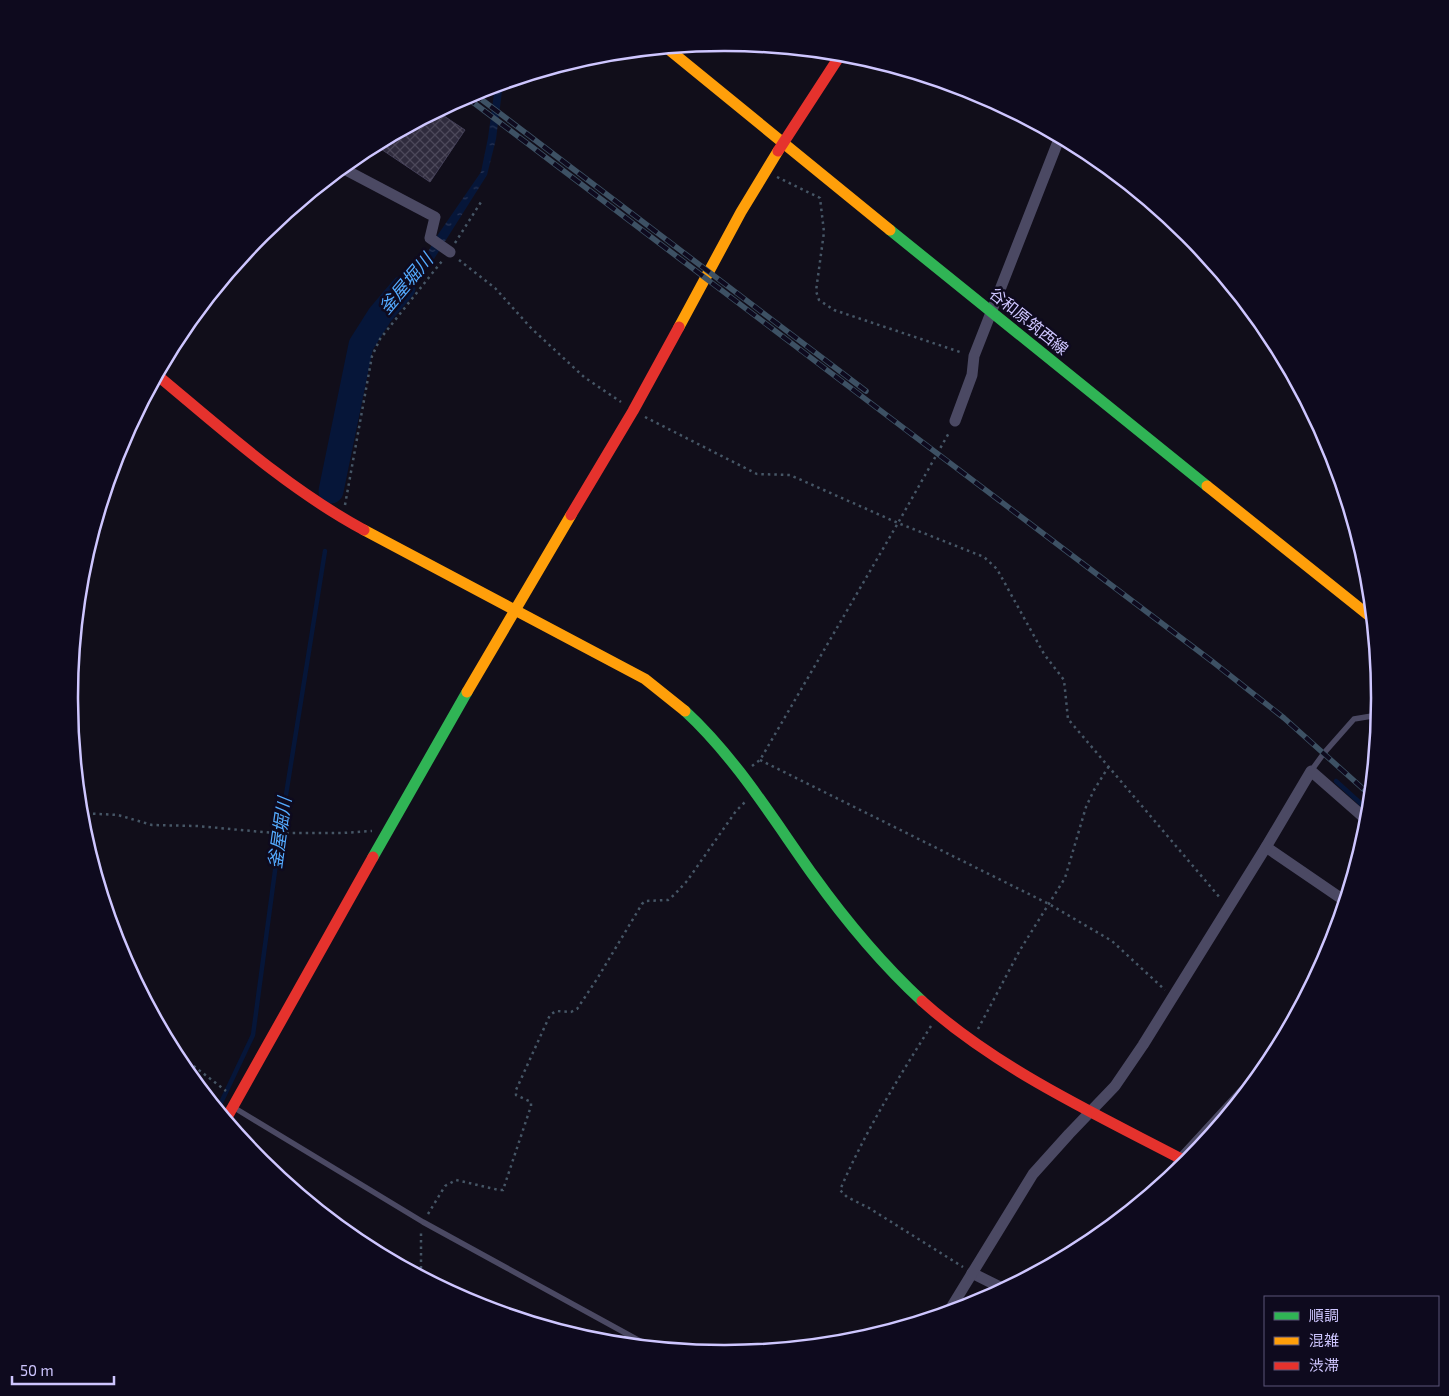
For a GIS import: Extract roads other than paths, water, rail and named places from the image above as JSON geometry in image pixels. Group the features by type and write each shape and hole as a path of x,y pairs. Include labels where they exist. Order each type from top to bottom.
{"street":[{"name":"谷和原筑西線","path":"674,54 990,312 1366,613"},
{"path":"229,1113 387,832 633,410 765,171 837,62"},
{"path":"955,421 972,375 974,356 990,312 1057,144"},
{"path":"349,172 435,217 430,238 450,252"},
{"path":"162,379 272,470 342,518 644,679 674,701 702,725 724,750 853,929 878,958 937,1014 972,1041 1091,1112 1179,1158"},
{"path":"956,1302 1033,1174 1115,1086 1311,771 1361,814"},
{"path":"1266,846 1340,897"},
{"path":"972,1273 997,1285"}],"lane":[{"path":"1311,771 1354,719 1371,716"},
{"path":"235,1103 423,1222 635,1338"}],"water":[{"path":"502,91 496,139 487,175 432,262 383,317 376,312 425,257 437,236 481,172 494,94"}],"waterway":[{"name":"釜屋堀川","path":"331,491 361,345 380,315 403,288"},
{"name":"釜屋堀川","path":"221,1103 253,1035 281,826 325,551"},
{"path":"1336,781 1362,805"}],"railway":[{"path":"481,99 866,391"},
{"path":"473,102 1213,662 1284,718 1365,790"}]}
